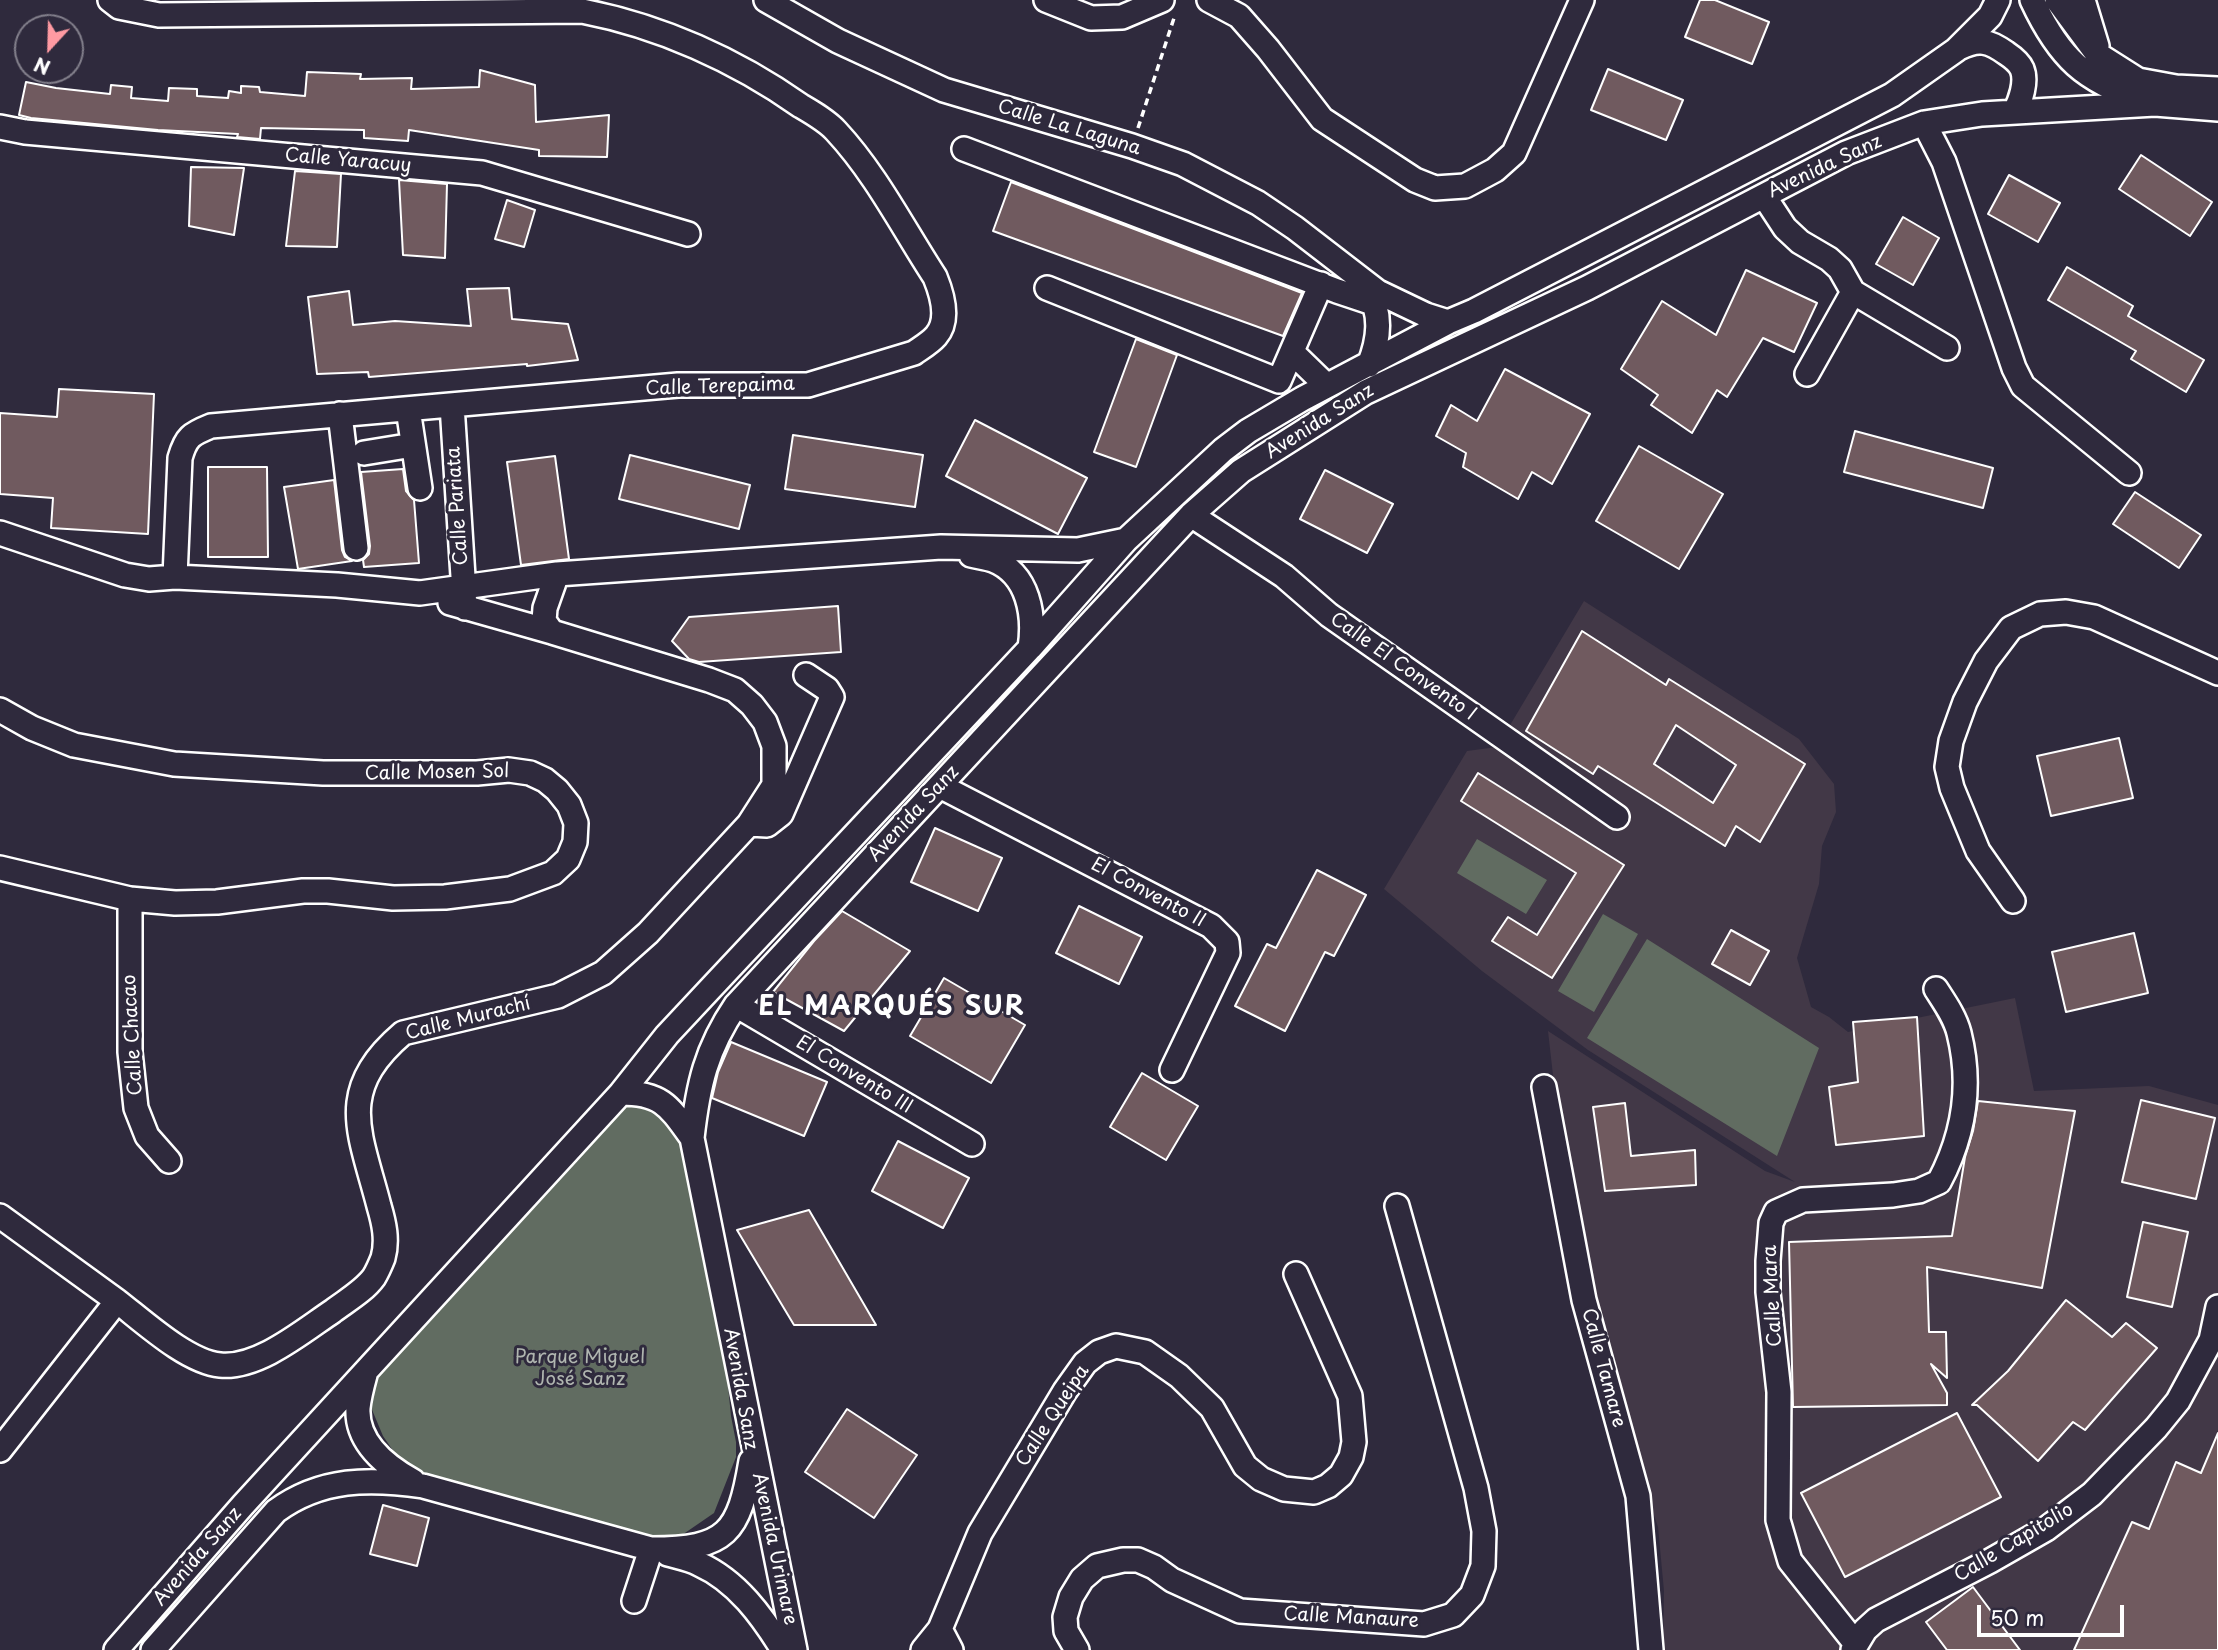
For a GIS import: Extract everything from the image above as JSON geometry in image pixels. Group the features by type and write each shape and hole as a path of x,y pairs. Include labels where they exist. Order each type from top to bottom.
{"street":[{"name":"Calle Terepaima","path":"110,0 119,7 159,15 582,11 618,18 663,33 770,84 835,129 877,183 935,277 942,293 943,321 938,334 914,353 808,385 678,385 211,426 195,432 185,442 180,458 176,577"},
{"name":"Calle La Laguna","path":"766,0 838,41 944,90 1132,146 1183,164 1258,204 1295,228 1378,292 1448,322"},
{"path":"1046,0 1091,18 1122,17 1169,7"},
{"path":"1209,0 1239,16 1322,119 1415,180 1435,188 1465,186 1494,170 1514,153 1583,0"},
{"name":"Avenida Sanz","path":"116,1650 243,1505 621,1093 693,1007 1030,648 1126,540 1199,472 1248,430 1327,386 1892,95 1956,50 1990,16 1998,0"},
{"path":"2032,0 2062,52 2075,65 2103,85 2155,104"},
{"path":"2057,0 2099,56 2138,80 2218,89"},
{"path":"2083,0 2099,56"},
{"path":"1956,50 1967,44 1991,43 2012,56 2023,71 2022,94 2014,112"},
{"name":"Avenida Sanz","path":"153,1650 276,1511 291,1500 348,1482 387,1481 423,1486 651,1549 688,1549 708,1542 729,1529 740,1513 746,1493 753,1447 692,1138 700,1079 720,1028 737,1004 1191,515 1241,471 1366,391 1587,288 1846,153 1924,123 1982,114 2155,104 2218,109"},
{"path":"1924,123 1944,162 2014,368 2023,386 2129,473"},
{"name":"Calle Yaracuy","path":"0,127 25,132 482,173 688,234"},
{"path":"964,149 1373,303"},
{"path":"1764,196 1785,228 1800,242 1829,259 1840,269 1853,292 1947,348"},
{"name":"Calle La Laguna","path":"1359,278 1373,303 1378,321 1378,335 1369,365"},
{"path":"1047,288 1276,380 1281,379 1321,284"},
{"path":"1807,373 1853,292"},
{"path":"1292,352 1327,386"},
{"name":"Calle Pariata","path":"452,405 464,597"},
{"path":"408,409 420,488"},
{"path":"340,414 356,548"},
{"path":"364,453 414,445"},
{"name":"Calle El Convento I","path":"1191,515 1284,576 1329,615 1617,817"},
{"path":"0,533 125,575 149,579 176,577 337,585 464,597 557,575 941,547 1078,550 1126,540"},
{"path":"941,547 996,561 1017,578 1029,602 1032,615 1030,648"},
{"path":"552,632 544,621 545,608 557,575"},
{"name":"Calle Murachí","path":"0,1216 181,1349 202,1361 220,1365 236,1364 263,1355 291,1340 352,1297 374,1277 383,1257 386,1234 359,1130 357,1107 361,1084 386,1047 402,1033 558,996 603,973 648,933 749,824 774,785 775,746 765,722 752,705 735,691 709,680 552,632 464,597"},
{"path":"2013,901 1978,851 1952,788 1947,767 1951,741 1965,702 1986,661 2011,628 2040,614 2066,612 2094,617 2218,673"},
{"path":"749,824 767,825 781,814 832,697 827,689 806,675"},
{"name":"Calle Mosen Sol","path":"0,710 32,728 74,745 174,764 323,773 530,773 557,790 569,805 576,823 575,842 568,859 553,873 510,889 418,898 303,891 217,902 175,903 130,899 0,868"},
{"name":"El Convento II","path":"940,786 1212,926 1227,942 1228,953 1172,1070"},
{"name":"Calle Chacao","path":"130,899 130,1052 136,1108 147,1136 169,1161"},
{"name":"Calle Mara","path":"1855,1647 1790,1561 1778,1520 1779,1392 1768,1292 1771,1223 1776,1212 1803,1200 1893,1195 1919,1191 1939,1182 1955,1147 1964,1116 1966,1095 1959,1031 1936,989"},
{"name":"El Convento III","path":"737,1004 972,1144"},
{"name":"Calle Tamare","path":"1544,1087 1584,1300 1638,1496 1651,1650"},
{"name":"Avenida Sanz","path":"621,1093 641,1093 666,1104 692,1138"},
{"name":"Calle Manaure","path":"1077,1650 1066,1631 1065,1617 1071,1597 1082,1579 1097,1566 1123,1560 1138,1560 1154,1567 1171,1580 1240,1611 1424,1624 1453,1615 1472,1595 1483,1566 1484,1531 1476,1488 1397,1206"},
{"name":"Calle Queipa","path":"923,1650 940,1629 980,1533 1065,1391 1085,1363 1099,1352 1116,1346 1145,1352 1179,1376 1212,1408 1245,1466 1261,1479 1284,1489 1314,1492 1328,1486 1341,1475 1351,1457 1354,1442 1350,1396 1296,1274"},
{"path":"0,1450 117,1301"},
{"name":"Calle Capitolio","path":"1855,1647 1865,1630 1876,1620 1990,1562 2046,1529 2110,1478 2156,1428 2182,1394 2211,1340 2218,1307"},
{"name":"Avenida Sanz","path":"365,1372 358,1405 360,1430 375,1453 402,1475 423,1486"},
{"name":"Avenida Urimare","path":"753,1447 795,1650"},
{"path":"635,1601 651,1549"},
{"name":"Avenida Urimare","path":"651,1549 700,1564 721,1577 754,1607 783,1650"},
{"path":"940,1629 951,1650"}],"path":[{"path":"1132,146 1169,7"}],"shaded area":[{"path":"1584,601 1799,739 1834,784 1836,812 1822,846 1819,884 1797,958 1811,1007 1848,1032 2015,998 2034,1091 2149,1086 2218,1105 2218,1650 1663,1650 1664,1591 1658,1527 1612,1392 1562,1155 1548,1031 1765,1171 1795,1182 1588,1050 1482,971 1384,889 1467,751 1497,747"}],"green space":[{"path":"1477,839 1547,880 1526,914 1457,873"},
{"path":"1603,914 1638,934 1594,1012 1558,991"},
{"path":"1647,939 1819,1048 1777,1156 1587,1038"},
{"name":"Parque Miguel José Sanz","path":"639,1095 680,1130 721,1315 736,1442 736,1457 714,1513 682,1535 660,1540 425,1477 396,1455 383,1436 370,1405 371,1380 622,1100"}],"building":[{"path":"1700,0 1715,0 1769,22 1752,64 1685,37"},
{"path":"1608,69 1683,100 1666,140 1591,110"},
{"path":"480,70 535,85 536,122 609,115 607,157 539,156 539,150 409,130 408,141 364,138 364,130 261,128 260,139 237,137 238,134 158,130 19,115 26,84 110,94 111,85 132,87 131,98 168,101 169,88 197,89 197,96 228,98 229,91 241,93 241,86 259,87 260,92 305,96 307,72 361,74 360,79 412,78 411,89 479,87"},
{"path":"2141,155 2212,202 2190,236 2119,189"},
{"path":"191,167 244,168 234,235 189,226"},
{"path":"295,171 341,174 337,247 286,246"},
{"path":"2009,175 2060,203 2038,242 1988,214"},
{"path":"399,180 447,184 445,258 403,255"},
{"path":"1011,182 1302,293 1283,336 993,231"},
{"path":"507,200 535,210 524,247 495,239"},
{"path":"1903,217 1939,238 1913,285 1876,264"},
{"path":"2067,267 2133,306 2128,316 2204,360 2186,392 2131,359 2136,351 2048,300"},
{"path":"1746,270 1817,303 1794,352 1763,338 1727,397 1717,390 1692,433 1651,405 1658,395 1621,369 1662,301 1716,335"},
{"path":"509,288 512,319 568,324 578,360 369,377 368,372 317,374 308,297 349,291 353,325 395,321 471,326 467,289"},
{"path":"1136,339 1177,355 1136,467 1094,452"},
{"path":"1505,369 1590,414 1552,484 1532,472 1518,499 1463,467 1466,453 1436,436 1451,405 1477,421"},
{"path":"59,389 154,394 148,534 51,528 53,498 0,494 0,413 57,417"},
{"path":"975,420 1087,478 1058,534 946,476"},
{"path":"1855,431 1993,468 1983,508 1844,472"},
{"path":"793,435 923,455 915,507 785,489"},
{"path":"1639,446 1723,494 1679,569 1596,521"},
{"path":"630,455 750,485 739,529 619,499"},
{"path":"555,456 569,559 521,565 507,462"},
{"path":"208,467 267,467 268,557 208,557"},
{"path":"403,469 406,491 414,500 419,563 364,567 363,560 369,554 370,546 361,472"},
{"path":"1325,470 1393,504 1367,553 1300,519"},
{"path":"334,480 342,550 345,557 352,561 298,569 284,487"},
{"path":"2135,492 2201,535 2179,568 2113,524"},
{"path":"838,606 841,652 699,662 689,659 672,641 689,617"},
{"path":"1582,631 1666,685 1669,679 1805,764 1760,842 1736,826 1725,846 1598,766 1593,774 1526,731","holes":["1676,725 1736,765 1713,803 1654,764"]},
{"path":"2119,738 2133,798 2051,816 2037,756"},
{"path":"1478,773 1624,865 1552,978 1492,941 1508,917 1537,935 1576,873 1461,801"},
{"path":"935,828 1002,858 978,911 911,882"},
{"path":"1317,870 1366,895 1334,956 1325,952 1285,1031 1235,1006 1267,944 1276,948"},
{"path":"1079,906 1142,937 1119,984 1056,953"},
{"path":"842,911 910,951 844,1031 773,992"},
{"path":"1731,930 1769,951 1750,985 1712,964"},
{"path":"2134,933 2148,993 2066,1012 2052,952"},
{"path":"944,978 1025,1025 991,1083 910,1036"},
{"path":"1917,1017 1924,1136 1836,1145 1829,1087 1858,1082 1853,1022"},
{"path":"731,1042 827,1082 804,1136 712,1098 718,1072"},
{"path":"1142,1073 1198,1106 1166,1160 1110,1127"},
{"path":"2141,1100 2215,1118 2196,1199 2122,1182"},
{"path":"1978,1101 2075,1111 2042,1288 1927,1267 1929,1332 1946,1332 1947,1378 1931,1364 1947,1393 1947,1405 1793,1407 1789,1242 1952,1236 1965,1157"},
{"path":"1625,1103 1631,1156 1695,1150 1696,1185 1605,1191 1593,1107"},
{"path":"898,1141 969,1178 943,1228 872,1191"},
{"path":"809,1210 876,1325 794,1325 737,1230"},
{"path":"2143,1222 2188,1232 2172,1307 2127,1297"},
{"path":"2066,1300 2112,1337 2126,1323 2157,1348 2085,1430 2073,1422 2038,1461 1977,1405 1972,1405 2008,1371"},
{"path":"847,1409 917,1455 874,1518 805,1472"},
{"path":"1957,1413 2001,1497 1845,1577 1801,1493"},
{"path":"2218,1433 2218,1650 2074,1650 2132,1522 2149,1529 2176,1462 2201,1473"},
{"path":"383,1505 429,1518 417,1566 370,1554"},
{"path":"1973,1587 2020,1650 1947,1650 1926,1622"}],"district":[{"name":"EL MARQUÉS SUR","path":"892,1008"}]}
